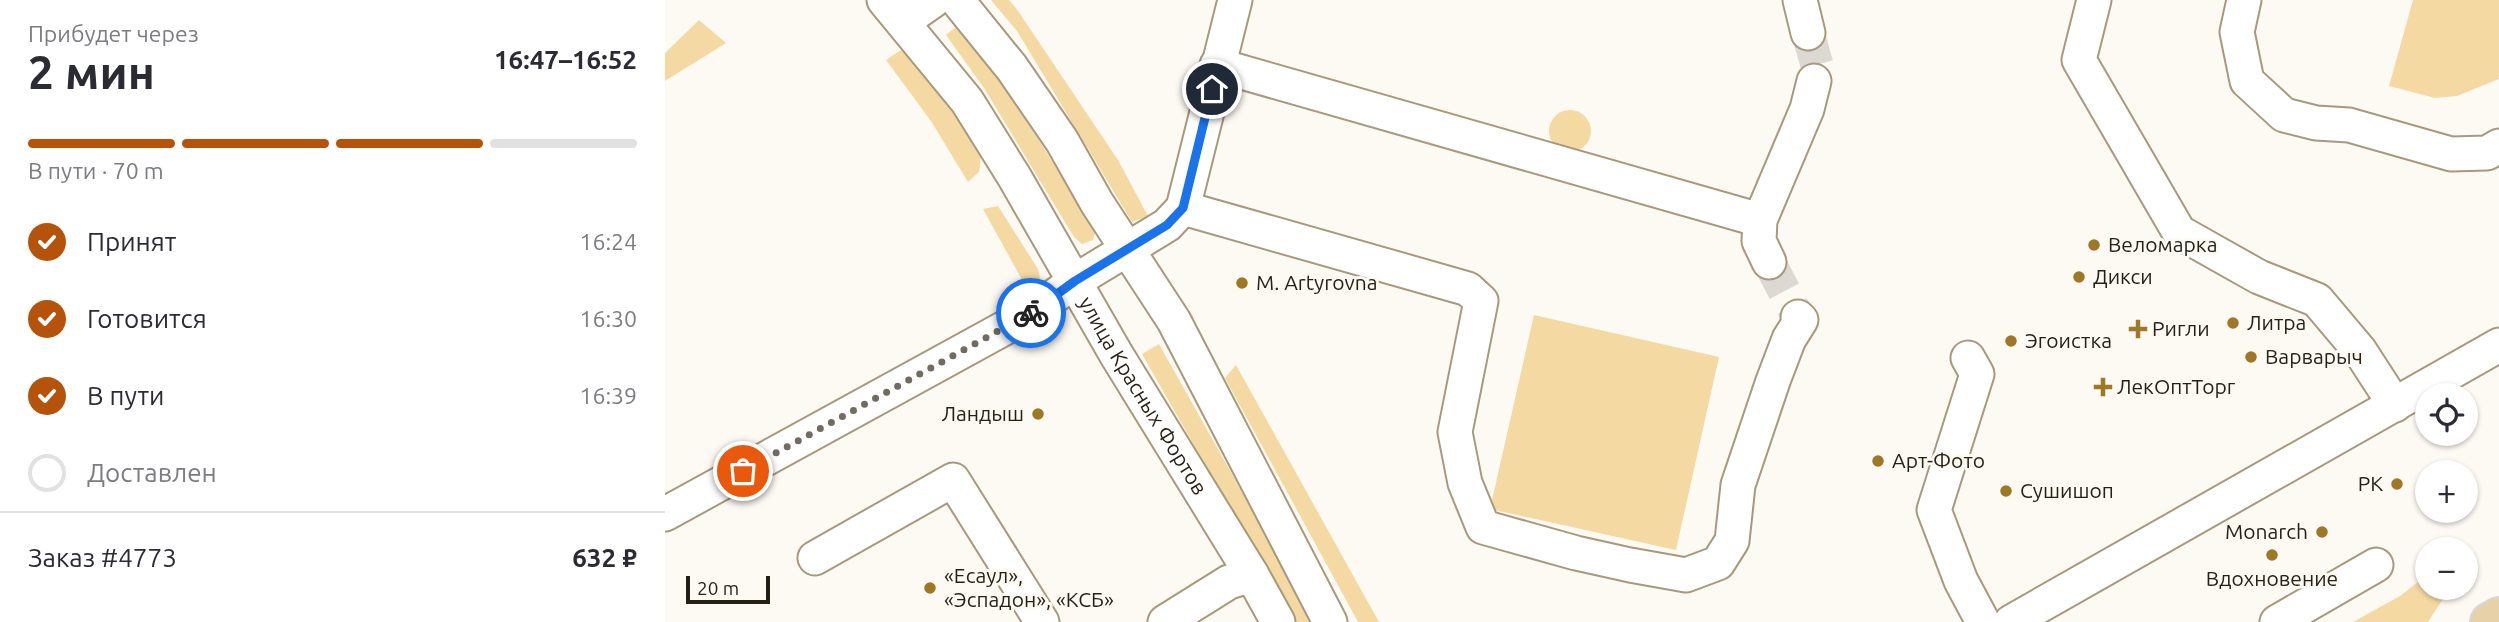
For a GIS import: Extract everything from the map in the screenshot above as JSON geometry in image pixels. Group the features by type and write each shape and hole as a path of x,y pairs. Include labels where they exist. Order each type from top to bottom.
{"main road":[{"path":"2490,622 2499,617"}],"street":[{"path":"894,11 934,0"},
{"path":"957,0 1012,68 1174,321 1330,622"},
{"path":"665,514 1030,314 1075,281 1167,225 1183,208 1235,0"},
{"path":"1800,0 1808,33"},
{"path":"2094,0 2079,60 2179,232 2259,277 2317,300 2360,351 2395,405"},
{"path":"2244,0 2237,32 2248,81 2284,115 2316,123 2349,125 2452,154 2487,153 2499,146"},
{"name":"улица Красных Фортов","path":"894,11 967,101 1278,622"},
{"path":"1217,65 1760,220"},
{"path":"1769,262 1759,241 1760,220 1807,109 1814,81"},
{"path":"1183,208 1468,289 1481,301 1455,432 1465,483 1483,527 1531,542 1686,575 1718,563 1732,541 1738,485 1789,339 1801,320 1798,317"},
{"path":"2011,622 2499,345"},
{"path":"1968,358 1977,374 1934,510 1961,581 1983,622"},
{"path":"815,558 953,480 1042,622"},
{"path":"2277,622 2376,565"},
{"path":"1165,622 1229,582 1252,575"}],"shaded area":[{"path":"991,0 1009,0 1016,8 1118,160 1148,216 1132,222 1017,31"},
{"path":"2413,0 2499,0 2499,79 2457,96 2435,98 2389,86"},
{"path":"699,20 726,43 665,81 665,53"},
{"path":"956,27 1030,126 1095,232 1093,240 1082,244 1074,237 984,88 946,35"},
{"path":"901,50 914,59 981,155 979,172 968,182 931,121 886,60"},
{"path":"1570,110 1585,116 1591,131 1585,146 1570,152 1555,146 1549,131 1555,116"},
{"path":"998,206 1038,269 1041,282 1032,298 983,209"},
{"path":"1534,315 1719,357 1676,550 1490,509"},
{"path":"1159,344 1315,622 1295,622 1142,354"},
{"path":"1236,365 1379,622 1358,622 1225,378"},
{"path":"2415,584 2415,600 2442,600 2428,622 2353,622 2400,596"}],"tunnel":[{"path":"1808,33 1817,65 1814,81"},
{"path":"1769,262 1798,317"}],"way so far":[{"path":"743,471 1031,313"}],"place":[{"name":"Веломарка","path":"2094,245"},
{"name":"Дикси","path":"2079,277"},
{"name":"M. Artyrovna","path":"1242,283"},
{"name":"Литра","path":"2233,323"},
{"name":"Ригли","path":"2138,329"},
{"name":"Эгоистка","path":"2011,341"},
{"name":"Варварыч","path":"2251,357"},
{"name":"ЛекОптТорг","path":"2103,387"},
{"name":"Ландыш","path":"1038,414"},
{"name":"Арт-Фото","path":"1878,461"},
{"name":"РК","path":"2397,484"},
{"name":"Сушишоп","path":"2006,491"},
{"name":"Monarch","path":"2322,532"},
{"name":"Вдохновение","path":"2272,555"},
{"name":"«Есаул», «Эспадон», «КСБ»","path":"930,588"}],"route":[{"path":"1031,313 1075,281 1167,225 1183,208 1212,89"}]}
